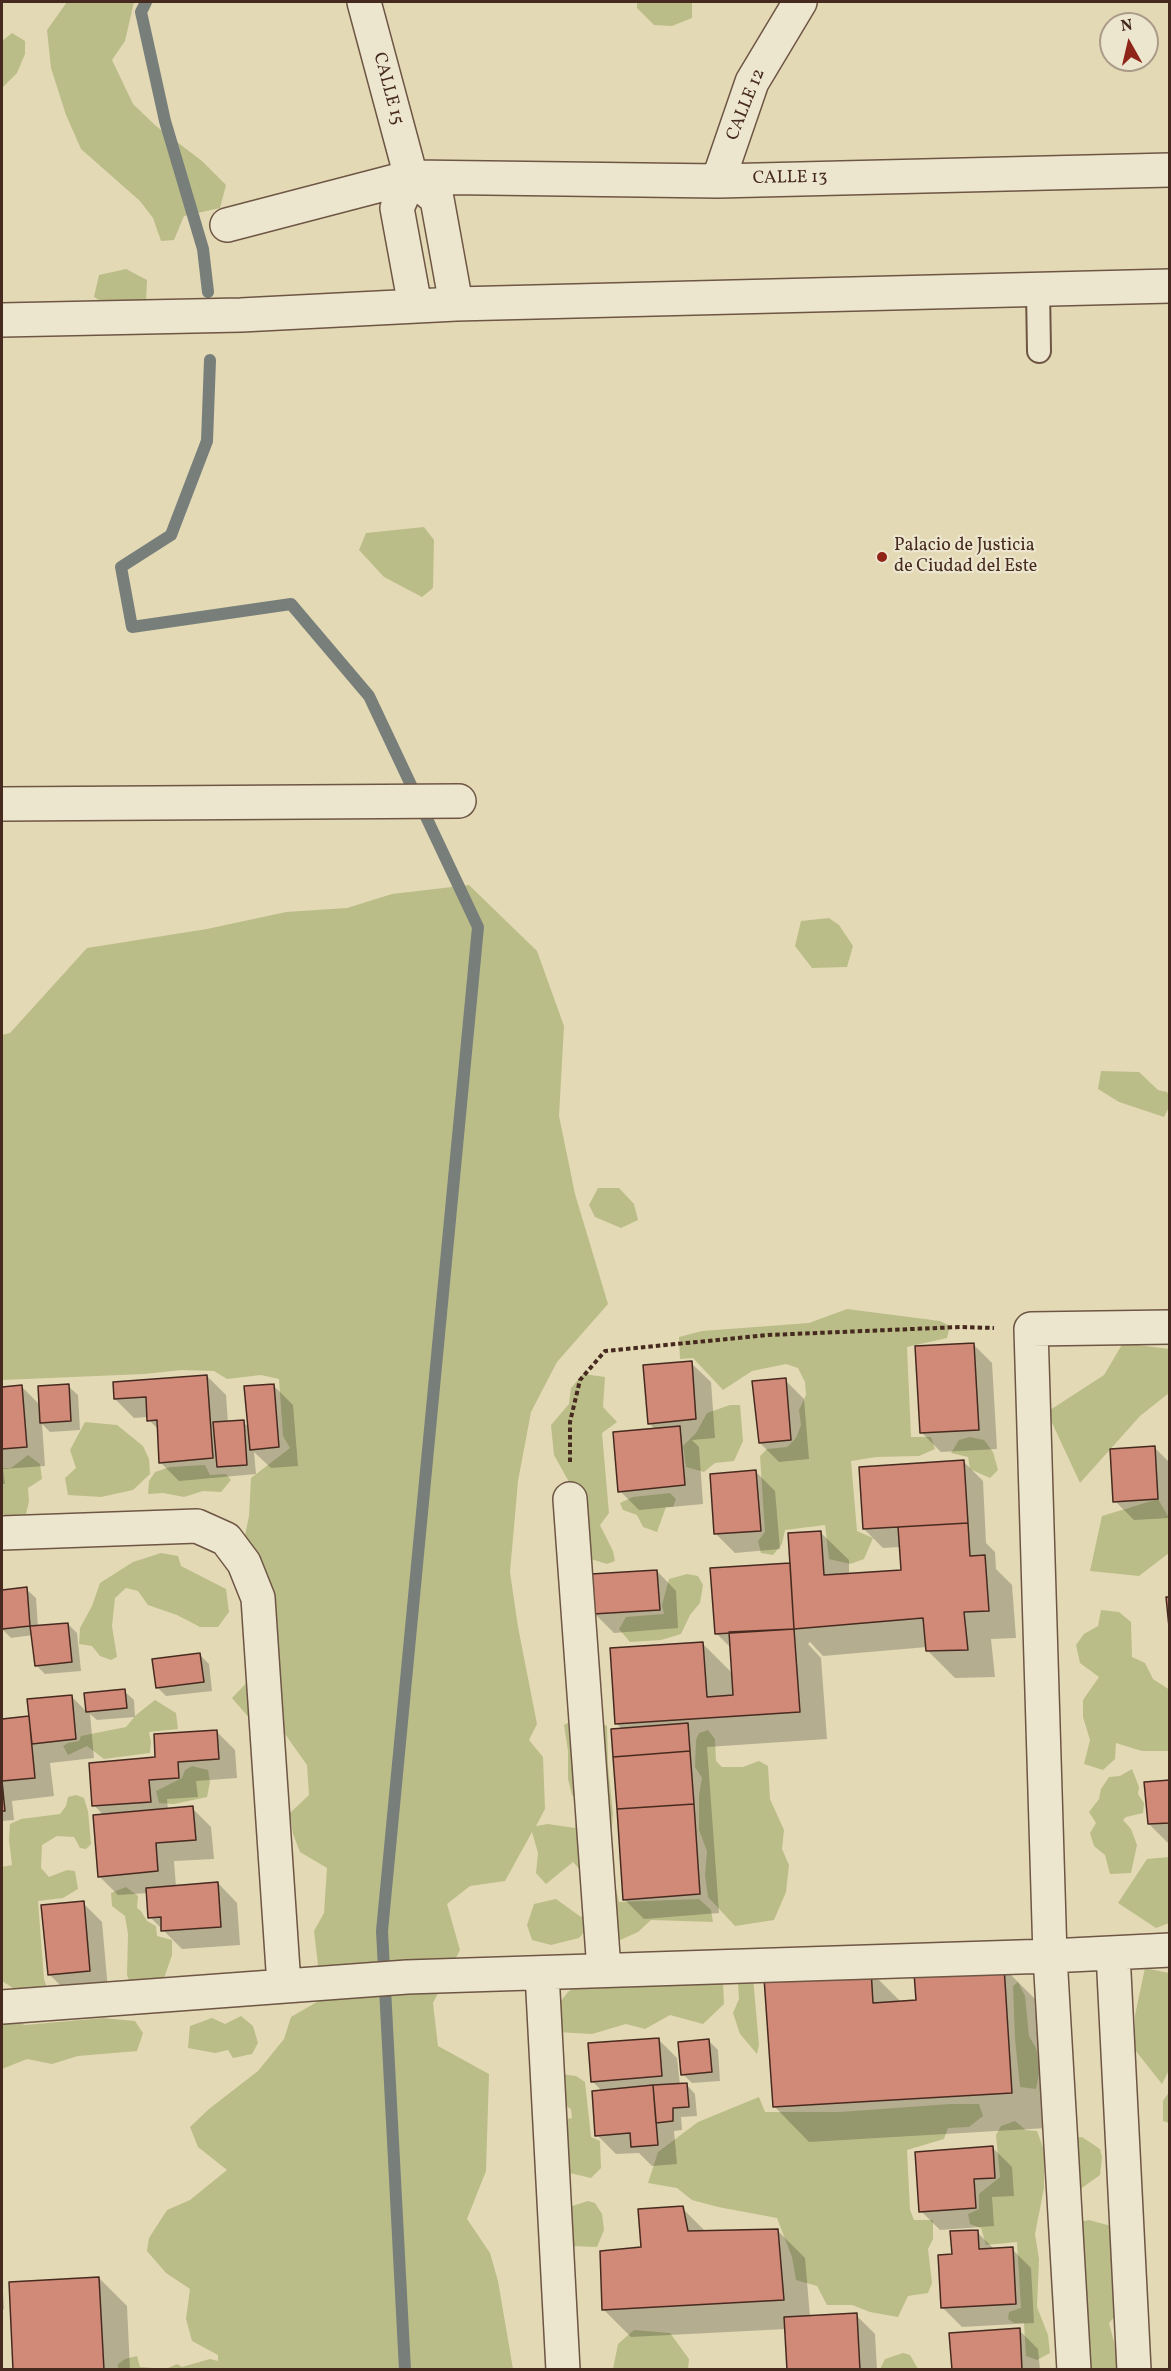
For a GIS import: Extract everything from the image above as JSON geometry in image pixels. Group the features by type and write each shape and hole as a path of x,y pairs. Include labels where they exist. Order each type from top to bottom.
{"street":[{"name":"CALLE 15","path":"364,2 411,177"},
{"name":"CALLE 12","path":"718,181 752,82 800,2"},
{"name":"CALLE 13","path":"227,225 411,177 718,181 1170,171"},
{"path":"414,306 397,208 411,177 437,199 456,304"},
{"path":"2,320 185,317 456,304 1170,286"},
{"path":"2,804 459,801"},
{"path":"1074,2370 1050,1956 1031,1329 1170,1327"},
{"path":"570,1499 604,1970"},
{"path":"2,1533 197,1526 226,1539 244,1563 258,1598 284,1985"},
{"path":"2,2007 407,1977 1170,1950"},
{"path":"1113,1953 1134,2370"},
{"path":"542,1973 563,2370"}],"lane":[{"path":"1038,290 1039,351"}],"path":[{"path":"570,1499 570,1422 580,1380 605,1351 768,1335 960,1328 1031,1329"}],"green space":[{"path":"67,2 134,2 125,41 112,60 133,104 156,126 202,161 226,185 220,208 184,216 174,240 161,241 153,218 140,201 81,149 66,115 51,68 47,30"},
{"path":"637,2 692,2 692,18 672,26 654,25 637,8"},
{"path":"12,33 25,41 25,54 17,73 2,88 2,41"},
{"path":"126,269 147,280 146,302 121,313 94,297 99,275"},
{"path":"424,527 434,540 433,588 422,597 384,577 359,550 366,533"},
{"path":"469,885 537,951 564,1026 559,1116 575,1194 608,1304 557,1362 531,1412 518,1481 510,1572 537,1724 529,1740 543,1757 545,1809 536,1826 548,1824 575,1828 580,1804 572,1795 568,1779 568,1751 564,1725 579,1716 607,1726 613,1814 609,1858 619,1902 699,1899 711,1910 713,1922 651,1920 638,1932 618,1941 586,1930 579,1938 551,1945 532,1940 527,1925 534,1904 556,1899 581,1917 588,1907 584,1874 573,1862 546,1884 536,1873 538,1853 532,1832 505,1881 470,1886 447,1904 460,1950 433,2003 438,2046 489,2074 486,2171 467,2219 490,2253 498,2281 513,2369 166,2369 177,2364 182,2367 210,2359 218,2361 218,2355 192,2341 186,2319 190,2289 166,2273 147,2251 149,2238 167,2210 190,2200 227,2170 198,2147 190,2127 209,2109 258,2071 284,2039 291,2017 322,1999 314,1931 324,1913 327,1868 300,1852 293,1834 290,1813 309,1795 307,1765 285,1734 257,1727 232,1698 260,1669 244,1540 249,1516 251,1478 290,1448 283,1436 279,1379 261,1375 227,1379 214,1371 182,1370 144,1374 2,1380 2,1035 10,1033 87,948 207,929 286,912 347,908 392,894"},
{"path":"829,918 839,925 853,946 847,967 812,968 795,946 801,921"},
{"path":"1101,1071 1139,1072 1158,1090 1167,1092 1169,1107 1164,1117 1119,1102 1098,1089"},
{"path":"598,1188 619,1188 634,1204 638,1220 621,1228 595,1217 589,1205"},
{"path":"847,1309 940,1321 950,1326 947,1338 907,1347 911,1437 931,1437 935,1449 919,1456 876,1457 851,1461 857,1531 873,1538 864,1559 850,1564 829,1559 825,1525 785,1530 782,1544 773,1555 761,1553 758,1541 765,1532 760,1456 767,1449 787,1447 796,1438 801,1425 799,1410 806,1395 805,1382 798,1368 786,1364 752,1371 723,1390 693,1358 680,1359 679,1337 702,1331 809,1323"},
{"path":"1123,1343 1169,1349 1169,1393 1140,1416 1080,1483 1047,1412 1104,1375"},
{"path":"583,1374 605,1377 603,1407 617,1422 602,1433 609,1513 600,1525 613,1551 615,1561 607,1564 588,1558 569,1495 569,1482 554,1455 551,1425 569,1404 571,1388"},
{"path":"730,1405 740,1405 743,1441 734,1461 715,1463 704,1472 686,1467 683,1446 696,1433 707,1413"},
{"path":"85,1422 117,1425 143,1446 149,1459 150,1474 133,1490 101,1497 68,1495 65,1478 76,1468 70,1450"},
{"path":"970,1437 984,1440 993,1452 998,1470 990,1478 970,1469 968,1457 951,1453 959,1440"},
{"path":"28,1455 40,1464 42,1479 28,1488 29,1501 26,1514 6,1516 2,1513 2,1468 11,1468"},
{"path":"205,1465 210,1475 226,1474 231,1480 221,1492 203,1491 184,1497 163,1493 148,1494 149,1481 155,1472 170,1467"},
{"path":"670,1493 676,1499 673,1507 666,1507 657,1532 643,1527 637,1515 623,1510 620,1503 633,1497"},
{"path":"1158,1499 1169,1518 1169,1553 1139,1576 1090,1571 1102,1516"},
{"path":"161,1553 178,1556 181,1566 226,1589 229,1612 218,1627 200,1627 177,1615 148,1605 138,1591 126,1588 115,1598 112,1626 117,1657 111,1660 100,1656 92,1646 79,1644 80,1628 92,1606 100,1583 133,1562"},
{"path":"687,1574 698,1576 703,1585 700,1603 690,1615 681,1634 661,1640 630,1642 619,1629 626,1617 664,1614 662,1605 669,1579"},
{"path":"1101,1610 1119,1612 1131,1622 1132,1657 1145,1663 1153,1679 1170,1690 1168,1751 1142,1751 1116,1743 1115,1759 1103,1770 1084,1764 1090,1740 1083,1717 1083,1700 1099,1677 1080,1663 1076,1645 1084,1634 1098,1626"},
{"path":"155,1700 176,1713 178,1729 149,1732 150,1753 104,1759 87,1746 68,1755 63,1746 79,1741 81,1736 126,1727 136,1715"},
{"path":"708,1730 715,1739 716,1761 722,1767 743,1767 759,1761 768,1766 770,1799 784,1830 782,1849 789,1865 786,1892 774,1920 735,1926 708,1897 705,1875 707,1851 699,1830 699,1795 702,1778 695,1767 696,1740 699,1733"},
{"path":"192,1766 208,1770 210,1782 207,1797 174,1804 159,1803 156,1791 182,1778 185,1770"},
{"path":"1132,1769 1139,1787 1138,1794 1144,1803 1143,1813 1126,1817 1123,1820 1131,1829 1137,1845 1131,1873 1110,1874 1105,1855 1094,1846 1090,1833 1096,1823 1089,1812 1099,1799 1101,1789 1109,1777 1120,1776"},
{"path":"76,1795 84,1798 88,1811 91,1844 86,1849 80,1848 74,1837 57,1836 42,1845 41,1868 49,1877 67,1870 75,1871 78,1889 63,1898 38,1901 44,1979 48,1991 22,1994 2,1981 2,1867 12,1865 10,1824 21,1819 60,1814 66,1806 68,1797"},
{"path":"1169,1857 1169,1923 1156,1928 1118,1903 1147,1859"},
{"path":"126,1887 138,1896 137,1908 147,1921 156,1926 157,1936 172,1940 172,1955 162,1984 132,1988 127,1975 128,1934 125,1916 112,1906 111,1893"},
{"path":"1145,1968 1169,1973 1169,2070 1162,2084 1135,2050 1135,2015"},
{"path":"753,1978 759,2045 757,2054 740,2034 733,2013 739,1999 738,1983"},
{"path":"585,1979 723,1980 724,2004 703,2024 670,2015 645,2029 626,2024 592,2034 556,2032 553,2011 568,1992"},
{"path":"1018,1982 1025,1996 1029,2036 1036,2048 1040,2069 1036,2089 1020,2087 1013,1986"},
{"path":"241,2016 253,2026 258,2043 252,2054 233,2058 228,2050 215,2053 188,2048 190,2026 212,2018 225,2024"},
{"path":"2,2017 25,2025 103,2018 135,2021 143,2033 137,2051 78,2056 52,2064 27,2059 2,2069"},
{"path":"561,2074 576,2076 585,2082 591,2137 600,2141 601,2168 591,2178 561,2171 558,2121 572,2118 571,2109 556,2100"},
{"path":"1169,2092 1169,2123 1163,2121 1163,2101"},
{"path":"759,2097 765,2112 840,2112 979,2104 983,2116 969,2127 948,2128 944,2139 907,2150 910,2210 914,2220 933,2220 933,2239 928,2249 932,2283 928,2293 908,2296 898,2317 870,2312 852,2305 827,2305 817,2286 796,2280 792,2257 777,2218 692,2200 677,2188 648,2183 658,2152 698,2122"},
{"path":"1015,2121 1026,2130 1037,2131 1044,2150 1044,2188 1035,2234 1039,2259 1037,2307 1048,2335 1050,2353 1037,2360 1026,2356 1024,2323 1014,2323 1008,2319 1009,2312 1021,2308 1017,2242 986,2245 981,2228 970,2224 968,2214 979,2209 979,2194 1000,2177 996,2135 1001,2126"},
{"path":"1082,2137 1100,2149 1102,2157 1100,2175 1079,2190 1069,2139"},
{"path":"588,2201 595,2203 602,2214 604,2230 597,2247 571,2246 569,2207"},
{"path":"1089,2220 1115,2227 1121,2310 1109,2323 1121,2369 1065,2369 1075,2223"},
{"path":"634,2330 670,2333 689,2359 688,2369 613,2369 618,2344"},
{"path":"903,2353 910,2355 918,2369 880,2369 885,2359"},
{"path":"137,2356 140,2367 166,2369 118,2369 118,2364 125,2359"}],"building":[{"path":"974,1343 979,1430 920,1433 915,1346"},
{"path":"692,1361 696,1419 648,1424 643,1365"},
{"path":"207,1375 213,1458 159,1463 157,1420 147,1421 146,1397 114,1399 113,1382"},
{"path":"786,1378 791,1440 759,1443 752,1381"},
{"path":"69,1384 71,1421 40,1423 38,1386"},
{"path":"274,1384 279,1447 250,1450 244,1386"},
{"path":"22,1385 27,1447 2,1449 2,1387"},
{"path":"244,1420 247,1465 217,1467 213,1422"},
{"path":"680,1426 685,1485 618,1492 613,1432"},
{"path":"1155,1446 1158,1499 1113,1502 1110,1449"},
{"path":"964,1460 968,1523 863,1529 859,1467"},
{"path":"756,1470 761,1531 714,1534 710,1474"},
{"path":"968,1523 970,1556 985,1555 989,1611 964,1612 968,1650 926,1651 923,1618 794,1629 788,1533 821,1531 824,1575 901,1570 898,1527"},
{"path":"790,1563 794,1629 715,1634 710,1568"},
{"path":"657,1570 660,1610 593,1614 591,1574"},
{"path":"27,1587 30,1626 2,1629 2,1590"},
{"path":"1166,1597 1170,1597 1170,1637"},
{"path":"68,1623 72,1662 35,1666 30,1626"},
{"path":"794,1629 800,1712 615,1724 610,1648 703,1642 707,1697 733,1695 729,1632"},
{"path":"200,1653 204,1682 156,1688 152,1659"},
{"path":"125,1689 127,1708 86,1712 84,1693"},
{"path":"72,1695 76,1739 32,1744 27,1699"},
{"path":"29,1716 35,1778 2,1781 2,1719"},
{"path":"688,1723 690,1751 613,1757 611,1729"},
{"path":"217,1730 219,1759 178,1762 179,1778 149,1780 151,1802 92,1806 89,1763 155,1757 154,1734"},
{"path":"690,1751 694,1804 617,1809 613,1757"},
{"path":"1170,1780 1170,1823 1148,1824 1144,1782"},
{"path":"2,1781 5,1811 2,1811"},
{"path":"694,1804 700,1894 623,1900 617,1809"},
{"path":"193,1806 196,1840 156,1843 158,1871 98,1877 93,1815"},
{"path":"218,1882 221,1927 161,1931 161,1917 148,1918 146,1888"},
{"path":"84,1901 90,1971 48,1975 41,1905"},
{"path":"1004,1966 1012,2093 773,2107 764,1978 871,1969 873,2003 916,2000 914,1973"},
{"path":"659,2038 662,2076 591,2082 588,2043"},
{"path":"709,2039 712,2072 681,2075 678,2042"},
{"path":"687,2083 689,2107 673,2108 673,2121 656,2123 653,2085"},
{"path":"653,2085 658,2145 631,2147 630,2133 595,2136 592,2091"},
{"path":"993,2146 995,2178 974,2179 976,2208 919,2212 915,2152"},
{"path":"683,2206 688,2231 778,2229 784,2300 602,2310 600,2251 641,2247 638,2209"},
{"path":"978,2230 979,2249 1013,2247 1016,2304 941,2308 938,2255 952,2254 950,2231"},
{"path":"99,2277 104,2370 13,2370 9,2282"},
{"path":"857,2313 860,2370 787,2370 784,2317"},
{"path":"1020,2328 1022,2370 952,2370 949,2333"}],"waterway":[{"path":"146,2 141,12 165,121 203,249 208,292"},
{"path":"210,360 207,441 171,535 121,567 132,627 291,604 369,696 478,927 382,1931 405,2370"}],"place":[{"name":"Palacio de Justicia de Ciudad del Este","path":"882,557"}]}
